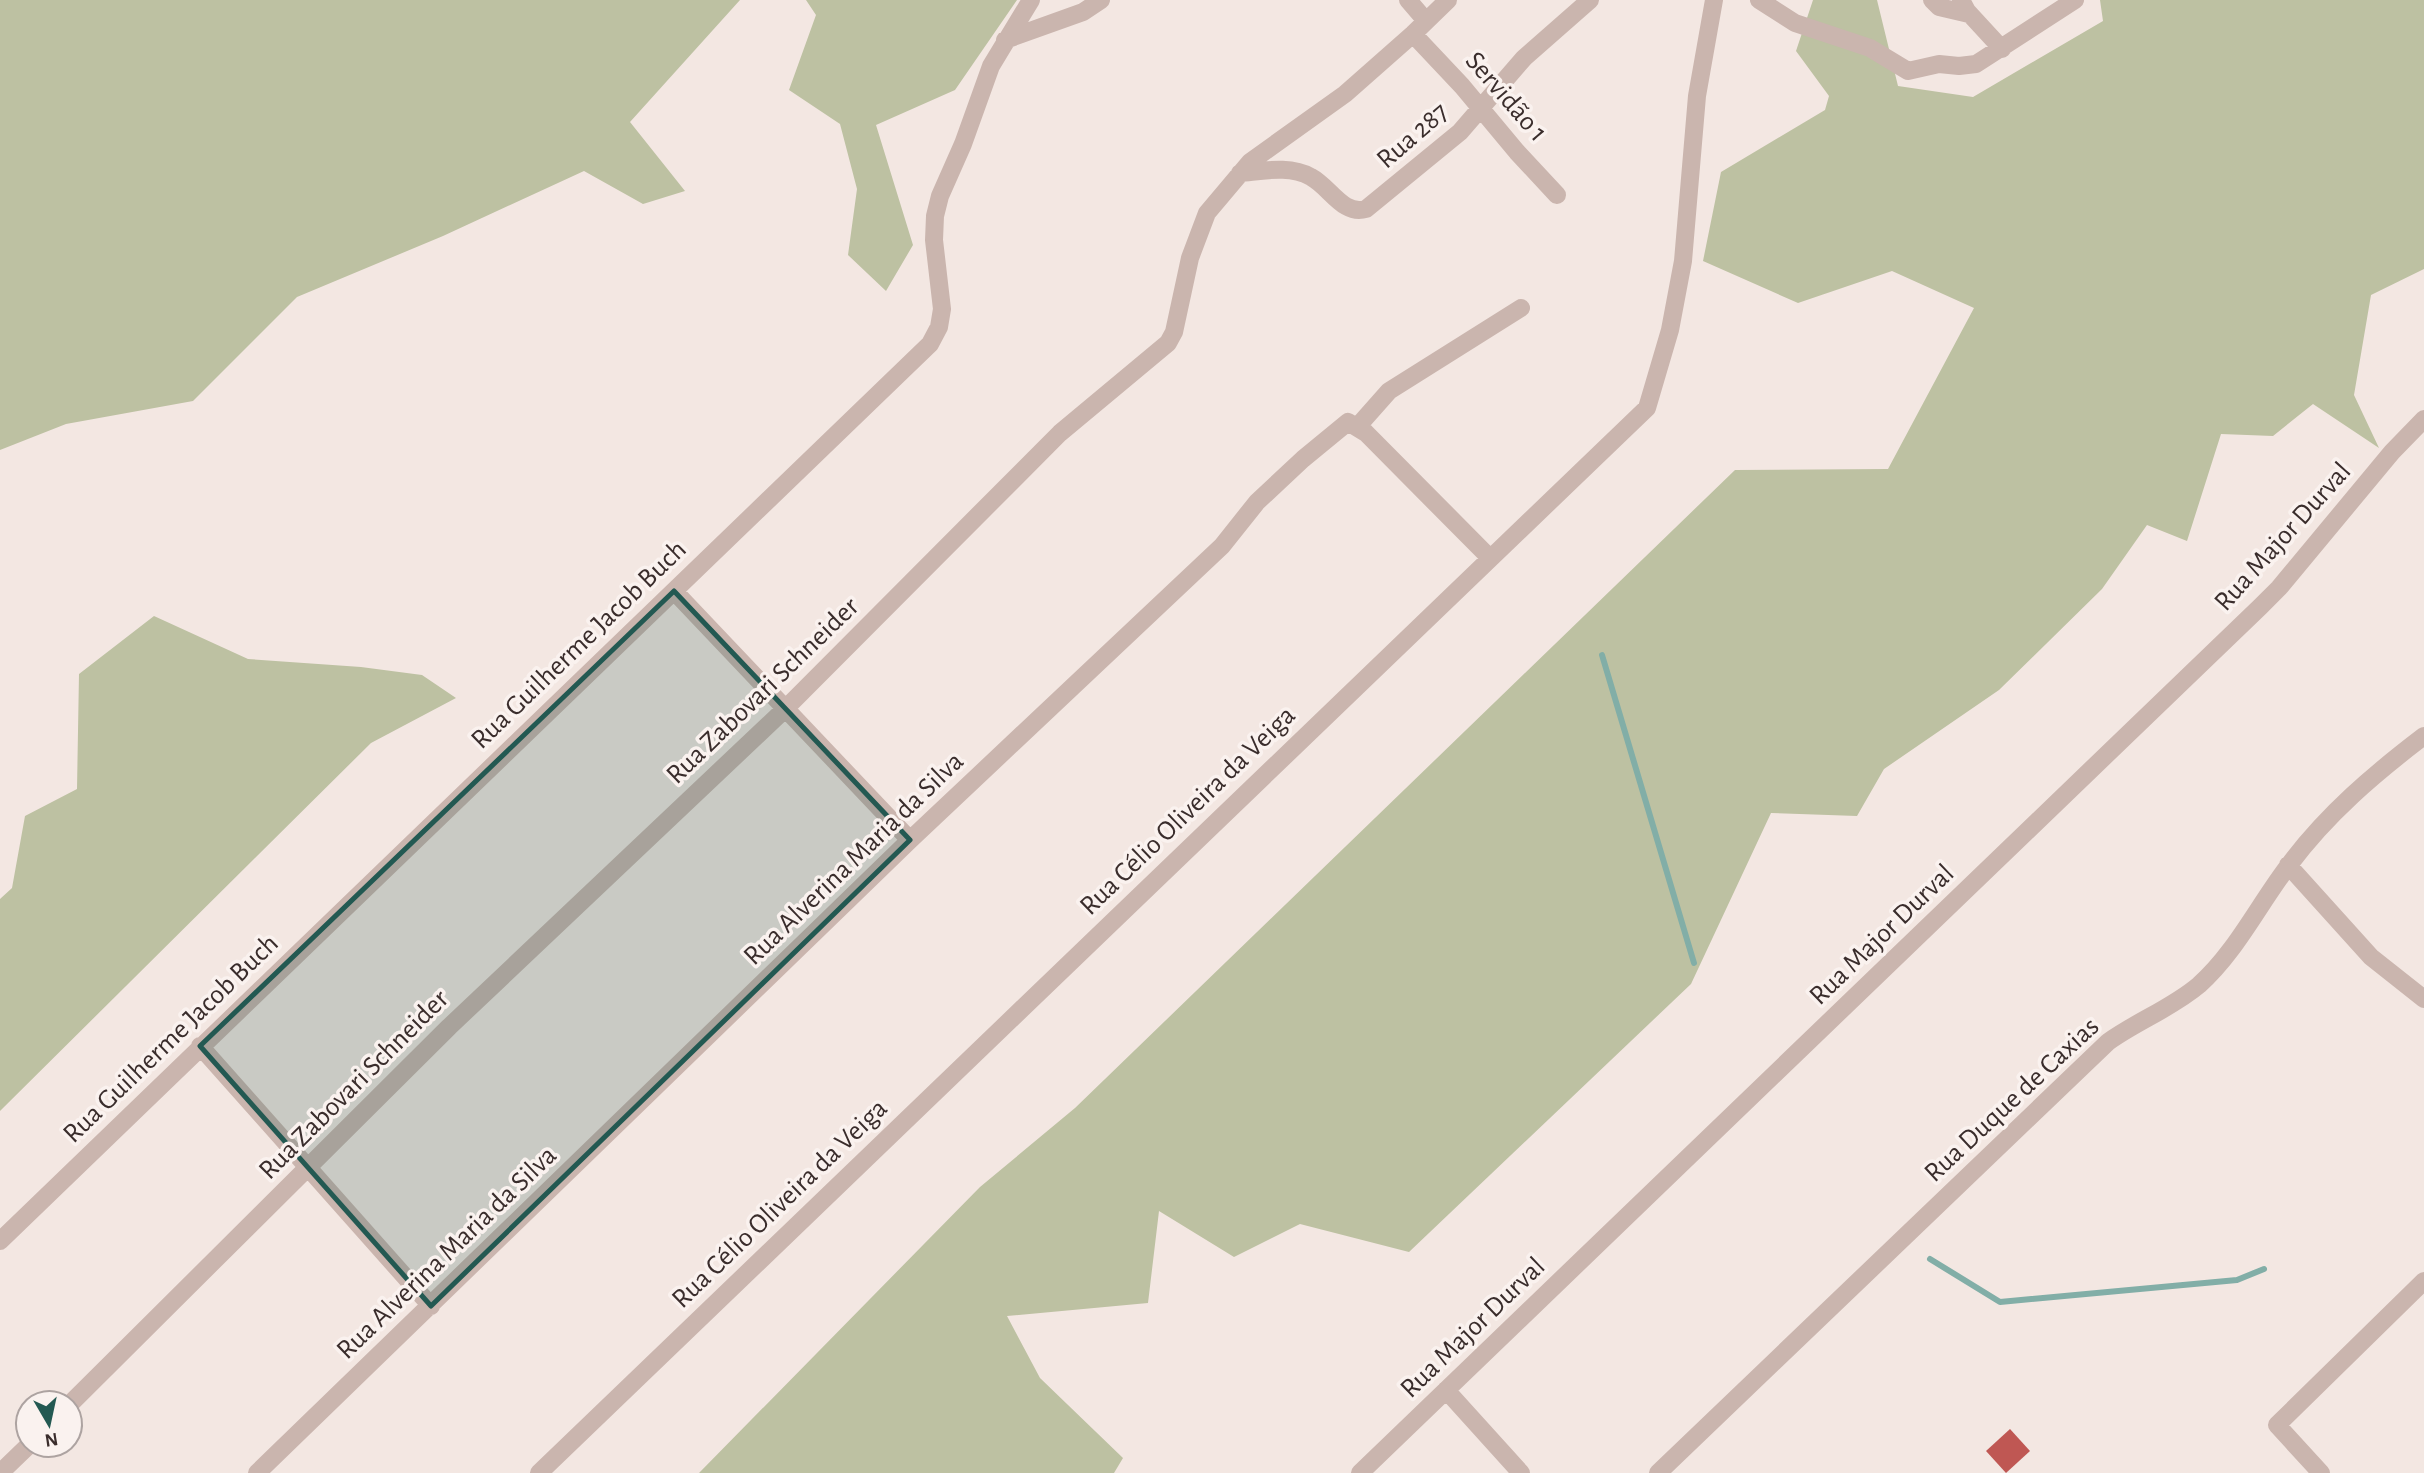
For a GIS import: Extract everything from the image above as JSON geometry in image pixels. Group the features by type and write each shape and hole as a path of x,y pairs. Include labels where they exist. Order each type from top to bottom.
{"street":[{"name":"Rua Guilherme Jacob Buch","path":"0,1241 930,344 939,327 942,309 934,240 935,216 940,196 991,66 1004,40 1031,0"},
{"path":"1004,40 1083,12 1101,0"},
{"name":"Servidão 1","path":"1408,0 1420,28 1462,86 1558,195"},
{"name":"Rua Zabovari Schneider","path":"84,1390 459,1018 785,709 1060,433 1168,343 1174,332 1190,258 1207,213 1250,163 1345,94 1420,28 1447,0"},
{"name":"Rua 287","path":"1240,173 1278,169 1311,177 1348,209 1358,212 1377,202 1442,148 1524,58 1590,0"},
{"name":"Rua Célio Oliveira da Veiga","path":"539,1473 1647,408 1670,330 1683,261 1697,96 1713,0"},
{"path":"1759,0 1795,23 1870,48 1908,71 1938,64 1976,64 2002,50 2075,0"},
{"path":"1932,0 1939,7 1965,7 2002,50"},
{"path":"1489,557 1358,426 1388,391 1521,308"},
{"name":"Rua Major Durval","path":"1360,1473 2260,607 2279,588 2392,452 2424,419"},
{"name":"Rua Alverina Maria da Silva","path":"257,1473 910,840 1222,545 1257,502 1348,422 1358,426"},
{"path":"674,591 910,840"},
{"name":"Rua Duque de Caxias","path":"1658,1473 2108,1042 2200,984 2231,948 2288,865 2349,797 2424,736"},
{"path":"2288,865 2371,957 2424,999"},
{"path":"200,1046 431,1306"},
{"path":"2321,1473 2277,1425 2424,1281"},
{"path":"1446,1390 1521,1473"},
{"path":"1,1473 15,1459"}],"highlighted area":[{"path":"674,591 910,840 431,1306 200,1046"}],"green space":[{"path":"0,0 740,0 630,122 685,191 643,204 584,171 443,236 297,297 193,401 66,424 0,450"},
{"path":"806,0 1017,0 955,90 876,125 913,245 886,291 848,255 857,189 840,124 789,90 816,15"},
{"path":"1813,0 1877,0 1898,86 1973,97 2103,21 2100,0 2424,0 2424,269 2371,295 2354,395 2379,448 2313,404 2273,436 2221,434 2187,541 2147,525 2102,589 1999,690 1884,769 1857,816 1771,813 1691,984 1409,1252 1300,1224 1234,1257 1159,1211 1148,1303 1007,1316 1040,1378 1123,1458 1114,1473 699,1473 980,1187 1075,1108 1735,470 1888,469 1974,308 1892,271 1798,303 1703,261 1721,172 1825,110 1829,96 1796,51"},
{"path":"154,616 248,659 361,667 422,675 456,698 371,743 0,1111 0,899 12,888 25,816 77,789 79,674"}],"building":[{"path":"2010,1429 2030,1451 2006,1473 1986,1451"}],"waterway":[{"path":"1602,655 1694,963"},
{"path":"1930,1259 2000,1302 2237,1280 2264,1269"}]}
